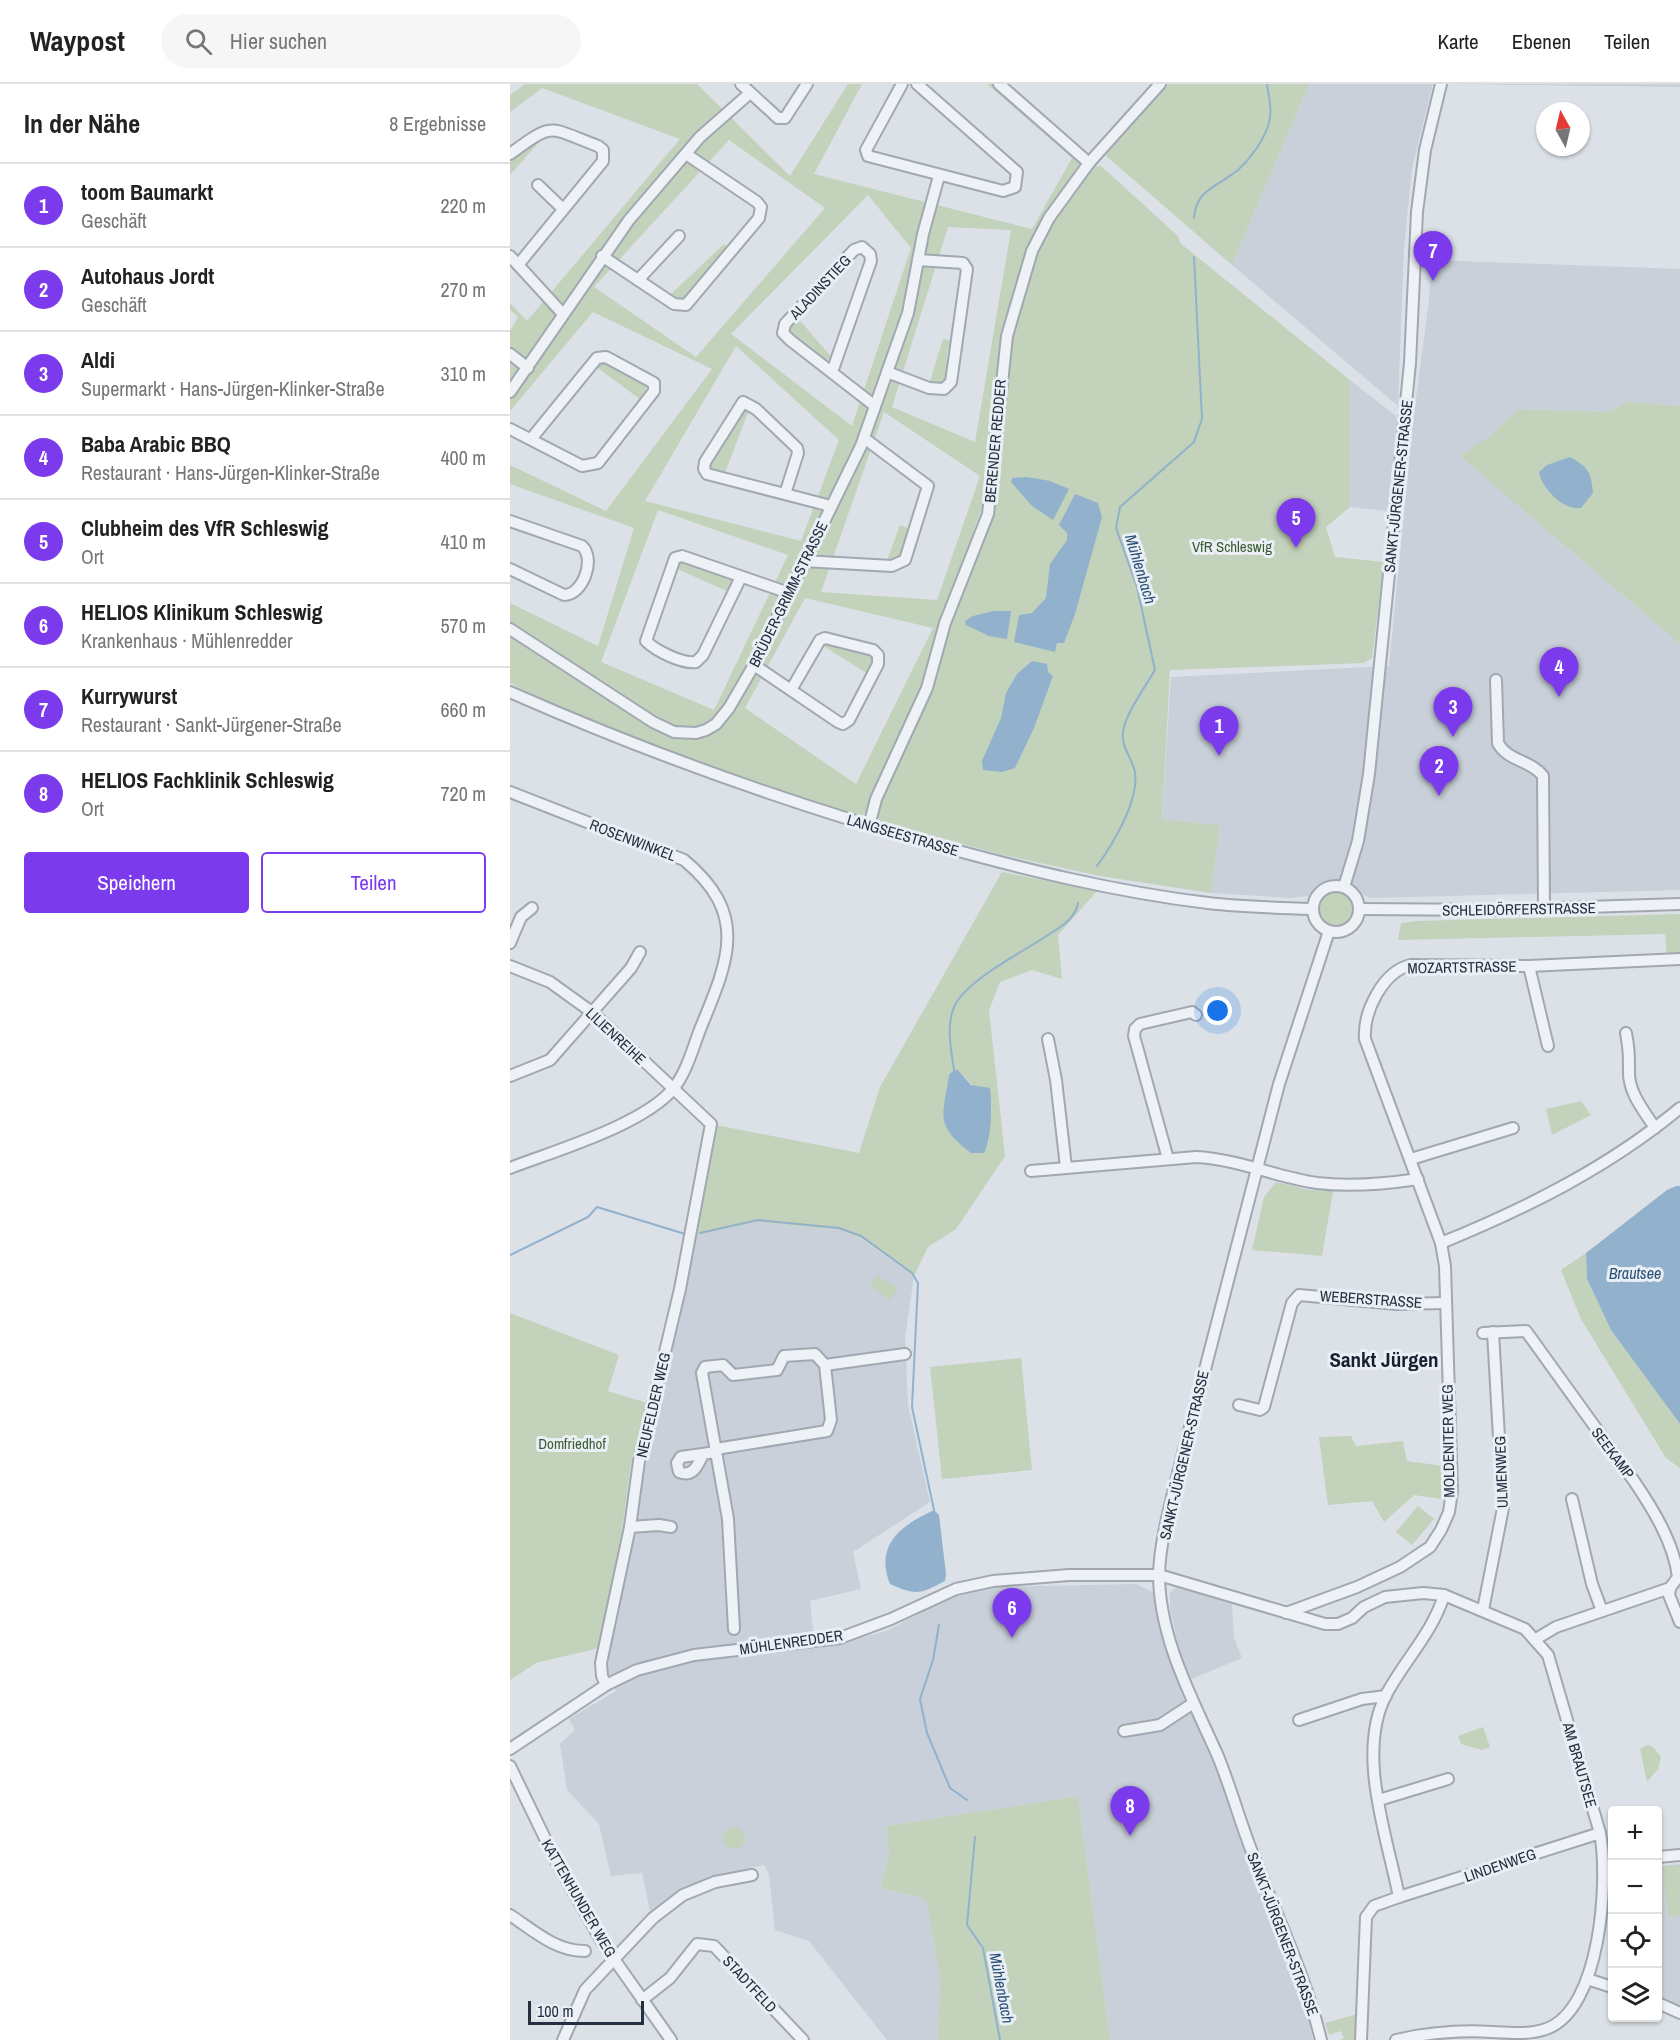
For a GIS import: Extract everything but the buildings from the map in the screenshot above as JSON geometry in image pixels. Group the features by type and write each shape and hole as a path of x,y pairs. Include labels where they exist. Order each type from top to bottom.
{"street":[{"path":"741,84 778,118 785,118 807,84"},
{"path":"902,84 866,150 868,156 1003,191 1015,187 1017,172 917,84"},
{"path":"999,84 1092,159"},
{"name":"BERENDER REDDER","path":"869,826 876,799 927,688 945,623 988,514 1001,372 1017,293 1032,251 1049,219 1092,159 1160,84"},
{"name":"SANKT-JÜRGENER-STRASSE","path":"1344,887 1358,841 1369,774 1410,363 1417,212 1425,150 1441,84"},
{"path":"510,392 602,256 700,136 750,93"},
{"path":"510,154 542,131 552,129 603,150 603,161 518,265"},
{"path":"602,256 674,304 686,305 759,218 761,207 757,202 686,154"},
{"name":"BRÜDER-GRIMM-STRASSE","path":"510,629 653,722 685,734 706,730 716,724 729,708 754,664 864,438 908,313 923,234 939,176"},
{"path":"537,185 563,209"},
{"path":"638,280 679,236"},
{"name":"ALADINSTIEG","path":"832,372 871,261 870,254 862,247 854,250 785,324 783,333 832,372 875,405"},
{"path":"510,256 563,314"},
{"path":"887,372 929,388 944,389 951,382 967,269 963,263 955,261 918,260"},
{"path":"510,354 528,368"},
{"path":"510,429 582,466 598,463 654,391 654,383 606,357 597,358 531,439"},
{"path":"785,494 798,453 797,448 749,403 743,402 711,453 704,469 707,474 831,506"},
{"path":"803,561 892,566 905,560 928,486 864,438"},
{"path":"510,521 582,546 588,551 589,558 580,590 572,595 564,595 510,569"},
{"path":"741,577 703,655 696,662 689,663 651,647 646,641 675,558 682,556 789,593"},
{"path":"754,664 791,690 843,724 849,720 878,664 878,655 873,650 825,638 820,640 791,690"},
{"path":"1496,680 1498,743 1503,752 1538,769 1543,776 1544,909"},
{"name":"LANGSEESTRASSE","path":"510,692 687,766 869,826 996,862 1123,890 1209,903 1313,909"},
{"name":"ROSENWINKEL","path":"511,792 684,860 700,873 718,898 728,931 729,947 726,961 685,1066 673,1089"},
{"path":"1337,886 1344,887 1355,896 1359,909 1358,916 1350,927 1337,932 1329,931 1318,923 1313,909 1314,902 1323,890 1337,886"},
{"name":"SCHLEIDÖRFERSTRASSE","path":"1359,909 1544,909 1680,904"},
{"path":"510,943 521,917 532,908"},
{"name":"SANKT-JÜRGENER-STRASSE","path":"1321,2040 1304,1984 1249,1845 1218,1756 1192,1704 1177,1665 1166,1625 1159,1575 1163,1533 1279,1084 1329,931"},
{"path":"510,1076 550,1060 631,968 640,952"},
{"name":"MOZARTSTRASSE","path":"1441,1243 1365,1039 1364,1027 1371,1005 1394,972 1403,967 1529,966 1680,959"},
{"name":"LILIENREIHE","path":"510,966 550,982 593,1013 711,1124"},
{"path":"1529,966 1548,1046"},
{"path":"1168,1159 1134,1036 1135,1029 1140,1024 1182,1012 1192,1012 1196,1016"},
{"path":"1626,1033 1632,1059 1629,1072 1631,1086 1636,1099 1655,1128"},
{"path":"1048,1039 1056,1080 1066,1167"},
{"path":"510,1168 615,1126 650,1106 673,1089"},
{"path":"1441,1243 1571,1182 1611,1159 1680,1108"},
{"name":"NEUFELDER WEG","path":"606,1685 601,1662 630,1527 639,1461 680,1289 711,1124"},
{"path":"1411,1160 1513,1128"},
{"path":"1031,1171 1168,1159 1216,1158 1318,1183 1382,1184 1418,1179"},
{"name":"MOLDENITER WEG","path":"1286,1613 1384,1575 1419,1556 1430,1547 1449,1512 1452,1467 1446,1303 1441,1243"},
{"name":"WEBERSTRASSE","path":"1239,1405 1260,1410 1264,1407 1292,1303 1299,1295 1397,1304 1446,1303"},
{"name":"SEEKAMP","path":"1488,1332 1526,1331 1634,1481 1674,1557 1678,1577 1670,1588 1669,1595 1680,1622"},
{"name":"ULMENWEG","path":"1483,1610 1503,1508 1488,1332"},
{"path":"703,1454 716,1451 827,1431 831,1420 825,1365 815,1354 803,1353 784,1356 777,1370 733,1375 723,1365 705,1367 702,1373 716,1451 728,1518 734,1629"},
{"path":"825,1365 905,1354"},
{"path":"1572,1499 1592,1584 1602,1611"},
{"path":"630,1527 659,1525 671,1527"},
{"name":"MÜHLENREDDER","path":"510,1749 606,1685 637,1670 674,1658 840,1638 891,1619 956,1589 993,1581 1069,1575 1159,1575"},
{"path":"1159,1575 1325,1624"},
{"path":"1536,1639 1556,1627 1670,1588"},
{"name":"AM BRAUTSEE","path":"1325,1624 1338,1624 1352,1618 1364,1607 1385,1597 1423,1593 1444,1596 1526,1629 1548,1655 1608,1861 1598,1932 1587,1979 1572,2008 1562,2020 1546,2029 1504,2033 1453,2033 1396,2040"},
{"path":"1399,1898 1372,1761 1372,1738 1386,1696 1438,1614 1444,1596"},
{"path":"1321,1601 1321,1616 1325,1624"},
{"path":"1299,1720 1362,1699 1386,1696"},
{"path":"1124,1731 1160,1725 1192,1704"},
{"name":"KATTENHUNDER WEG","path":"510,1766 556,1861 613,1959 671,2040"},
{"path":"1379,1800 1448,1779"},
{"name":"LINDENWEG","path":"1361,2040 1366,1917 1374,1906 1600,1833"},
{"path":"1662,1857 1680,1855"},
{"path":"563,2040 585,1990 653,1918 683,1896 715,1882 752,1875"},
{"path":"510,1915 548,1941 565,1949 585,1951"},
{"name":"STADTFELD","path":"642,2000 675,1973 690,1950 697,1944 708,1944 714,1946 803,2040"},
{"path":"1587,1979 1608,1986"},
{"path":"1662,2005 1680,2013"}],"shaded area":[{"path":"1309,84 1433,84 1412,168 1404,247 1398,406 1232,265"},
{"path":"1454,84 1680,84 1680,87"},
{"path":"1431,260 1680,269 1680,406 1627,402 1609,412 1520,409 1618,457 1622,534 1499,489 1680,644 1680,890 1371,898 1358,893 1354,886 1335,880 1321,884 1309,896 1290,898 1211,893 1220,825 1162,819 1171,677 1389,666 1413,421 1429,300"},
{"path":"1350,380 1396,416 1398,422 1387,511 1350,507"},
{"path":"756,1222 839,1230 860,1238 914,1276 905,1338 908,1405 930,1502 853,1552 861,1589 810,1601 815,1649 887,1631 931,1607 962,1594 997,1587 1136,1584 1153,1592 1164,1645 1185,1702 1212,1756 1241,1843 1294,1973 1308,2014 1313,2040 1110,2040 1078,1796 886,1826 889,1854 881,1888 919,1897 927,1903 940,1979 938,2040 887,2040 809,1941 775,1930 769,1874 764,1865 715,1876 680,1891 650,1911 642,1873 611,1876 599,1824 567,1790 560,1744 575,1730 569,1719 616,1691 608,1674 609,1653 643,1460 659,1408 697,1235"},
{"path":"1177,1587 1232,1604 1234,1638 1242,1658 1189,1680 1179,1650 1170,1609 1170,1592"},
{"path":"1680,1864 1680,2007 1662,2000 1662,1866"}],"green space":[{"path":"525,84 697,84 790,176 848,84 862,84 814,174 1032,229 1072,158 987,84 993,84 1072,151 1080,163 1045,217 1022,266 1001,345 984,502 942,618 923,687 866,812 860,817 682,758 595,723 510,683 510,603 598,646 634,528 510,484 510,465 606,511 712,369 593,312 510,411 510,331 518,317 510,310 510,303 527,321 680,139 542,88 510,112 510,95","holes":["729,140 825,208 696,357 594,287","868,195 911,248 852,426 731,334","948,227 1011,230 975,442 892,407","736,346 839,440 801,541 645,501","884,412 980,476 937,600 821,592","658,510 788,555 714,710 601,662","805,598 933,628 856,784 745,708"]},
{"path":"1167,84 1309,84 1232,265 1104,154"},
{"path":"548,132 510,175 510,162 521,153 521,149"},
{"name":"VfR Schleswig","path":"1101,166 1178,236 1180,243 1350,380 1350,507 1326,527 1335,557 1384,562 1372,658 1364,663 1170,670 1162,819 1220,825 1211,893 1100,876 999,854 880,821 876,813 929,694 952,619 993,512 1014,317 1028,275 1041,241 1062,207 1093,167"},
{"path":"724,244 730,249 702,276 703,282 682,302 669,296"},
{"path":"797,317 832,358 823,361 791,336 790,326"},
{"path":"943,339 953,341 949,346 945,379 942,384 929,384"},
{"path":"606,361 609,366 648,383 641,400 595,366"},
{"path":"1627,402 1680,406 1680,644 1460,456 1489,437 1518,409 1609,412"},
{"path":"743,409 749,410 724,475 714,472 709,463"},
{"path":"900,525 910,529 901,558 886,563"},
{"path":"688,562 689,565 710,572 715,570 728,576 732,583 729,592 675,568 678,564"},
{"path":"826,643 868,653 873,660 868,674 822,645"},
{"path":"1002,872 1097,891 1058,935 1062,979 1032,970 1000,982 989,1010 1005,1156 956,1229 928,1247 914,1276 861,1238 839,1230 756,1222 697,1235 716,1125 859,1153 880,1087","holes":["958,1070 992,1106 988,1125 989,1143 947,1091 949,1075"]},
{"path":"1335,890 1348,896 1354,909 1348,922 1335,928 1322,922 1316,909 1322,896"},
{"path":"1680,914 1680,953 1667,954 1665,934 1398,940 1401,923 1417,921"},
{"path":"1581,1101 1591,1115 1552,1135 1546,1109"},
{"path":"1276,1182 1309,1190 1333,1191 1322,1256 1252,1250 1264,1197"},
{"path":"1586,1253 1587,1279 1611,1330 1680,1424 1680,1468 1666,1458 1581,1319 1561,1270"},
{"path":"877,1275 898,1289 891,1300 870,1286"},
{"name":"Domfriedhof","path":"510,1313 619,1355 608,1391 647,1403 631,1463 622,1530 599,1648 536,1663 510,1680"},
{"path":"1021,1358 1032,1470 942,1479 930,1367"},
{"path":"1351,1436 1356,1446 1403,1441 1407,1461 1443,1466 1441,1499 1414,1495 1384,1522 1372,1501 1328,1505 1319,1437"},
{"path":"1418,1506 1434,1519 1412,1545 1396,1532"},
{"path":"1483,1727 1490,1747 1482,1750 1461,1744 1458,1736"},
{"path":"1647,1745 1653,1747 1661,1757 1658,1769 1647,1782 1640,1749"},
{"path":"1078,1796 1110,2040 938,2040 940,1979 927,1903 919,1897 881,1888 889,1854 886,1826"},
{"path":"734,1827 742,1830 745,1838 742,1846 734,1849 726,1846 723,1838 726,1830"},
{"path":"1680,1865 1680,1916 1668,1917 1663,1867"},
{"path":"1358,2014 1354,2040 1340,2040 1344,2038 1341,2031 1329,2035 1325,2023"}],"water":[{"path":"1570,457 1585,467 1591,480 1593,493 1581,508 1568,506 1555,498 1544,485 1539,472 1547,465"},
{"path":"1027,477 1050,481 1069,489 1053,520 1031,505 1011,482 1012,478"},
{"path":"1075,494 1098,503 1102,517 1075,614 1064,643 1057,643 1055,652 1014,642 1019,615 1032,613 1046,598 1050,564 1067,540 1067,533 1059,525"},
{"path":"994,611 1011,611 1007,639 989,636 966,625 965,621 973,616"},
{"path":"1032,661 1047,664 1048,672 1053,676 1034,728 1015,768 1002,772 983,770 982,761 1001,718 1006,693 1017,674"},
{"path":"954,1070 958,1070 971,1085 990,1088 990,1130 984,1153 971,1153 946,1127 945,1101 949,1075"},
{"name":"Brautsee","path":"1680,1186 1680,1424 1611,1330 1587,1279 1586,1253 1667,1190"},
{"path":"934,1510 939,1515 945,1581 918,1592 890,1584 886,1570 888,1547 902,1529"}],"waterway":[{"name":"Mühlenbach","path":"1194,218 1199,200 1204,194 1239,169 1263,138 1270,116 1267,84"},
{"name":"Mühlenbach","path":"1097,866 1117,834 1133,796 1135,772 1125,748 1123,732 1132,709 1155,670 1137,587 1116,528 1120,507 1194,442 1202,419 1194,257"},
{"name":"Mühlenbach","path":"954,1070 950,1022 954,1007 960,997 996,967 1063,925 1071,918 1078,903"},
{"path":"510,1255 588,1217 597,1207 685,1234"},
{"path":"700,1233 758,1220 839,1228 861,1236 912,1273 918,1283 912,1407 934,1510"},
{"name":"Mühlenbach","path":"939,1625 933,1660 920,1699 927,1733 950,1788 967,1800"},
{"name":"Mühlenbach","path":"975,1837 967,1925 983,1948 1000,2040"}],"place":[{"name":"Kurrywurst","path":"1433,281"},
{"name":"Clubheim des VfR Schleswig","path":"1296,548"},
{"name":"Baba Arabic BBQ","path":"1559,697"},
{"name":"Aldi","path":"1453,737"},
{"name":"toom Baumarkt","path":"1219,756"},
{"name":"Autohaus Jordt","path":"1439,796"},
{"name":"HELIOS Klinikum Schleswig","path":"1012,1638"},
{"name":"HELIOS Fachklinik Schleswig","path":"1130,1836"}],"district":[{"name":"Sankt Jürgen","path":"1384,1359"}]}
